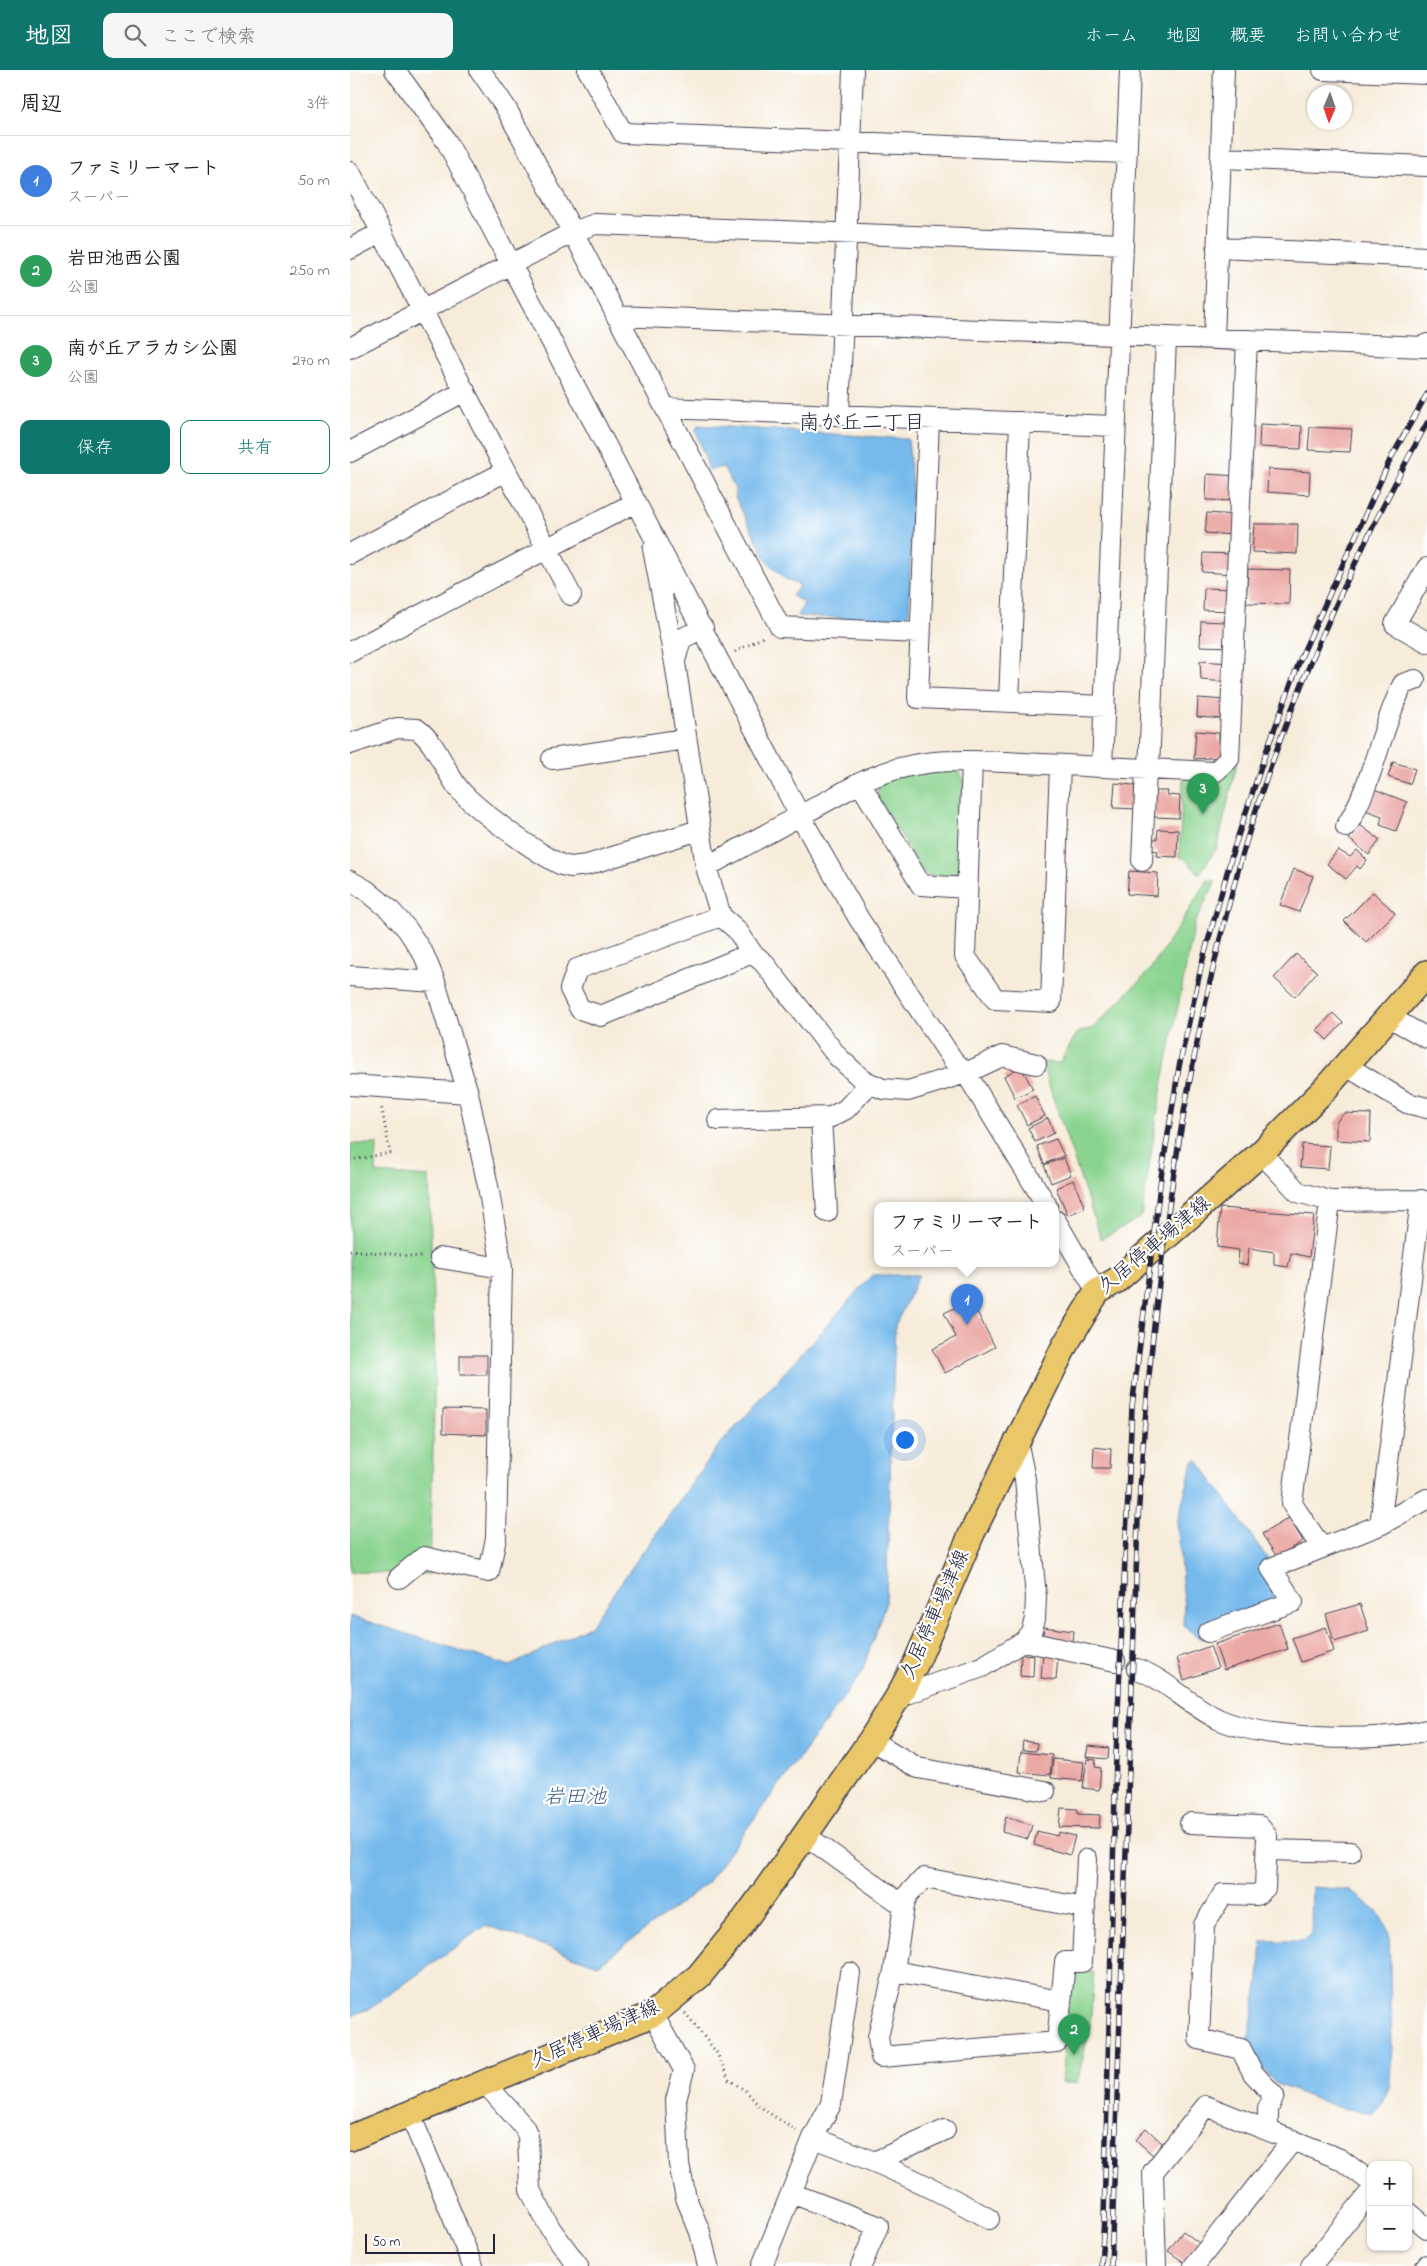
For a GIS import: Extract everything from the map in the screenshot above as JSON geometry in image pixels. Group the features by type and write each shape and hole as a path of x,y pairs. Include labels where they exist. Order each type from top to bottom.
{"main road":[{"name":"久居停車場津線","path":"350,2138 652,2014 699,1976 740,1926 805,1835 871,1740 898,1697 917,1662 972,1533 1065,1345 1097,1292 1117,1280 1261,1153 1324,1090 1427,973"}],"street":[{"path":"395,70 447,142 800,816 859,919 953,1060 966,1074 1045,1202"},
{"path":"480,70 506,108 573,232 780,626 920,633"},
{"path":"588,70 623,133 1126,153"},
{"path":"839,414 853,70"},
{"path":"1102,767 1114,426 1130,70"},
{"path":"1214,339 1224,70"},
{"path":"1322,70 1427,74"},
{"path":"1221,158 1427,166"},
{"path":"350,172 548,548 549,557 571,595"},
{"path":"350,348 573,232 595,224 1122,244"},
{"path":"350,249 382,232"},
{"path":"1218,248 1427,257"},
{"path":"616,316 1425,347 1427,344"},
{"path":"1142,861 1148,769 1166,338"},
{"path":"706,867 860,783 884,772 917,763 940,760 1215,772 1229,759 1247,340"},
{"path":"350,452 465,391"},
{"path":"665,408 1114,426"},
{"path":"929,419 918,698 1104,706"},
{"path":"1009,702 1020,422"},
{"path":"350,554 506,470"},
{"path":"350,652 636,502"},
{"path":"650,530 675,663 699,830 706,867 721,916 737,930 752,953 763,962 838,1057 863,1080 883,1089 908,1091 966,1074 1002,1056 1036,1064"},
{"path":"1427,568 1394,624 1427,642"},
{"path":"675,663 681,639 703,628"},
{"path":"1394,671 1421,683"},
{"path":"1346,827 1359,806 1391,708 1403,684 1421,683"},
{"path":"350,744 397,728 417,728 428,739 456,786 473,804 562,865 571,867 587,865 699,830"},
{"path":"552,759 685,739"},
{"path":"972,761 965,956 995,1000 1051,1002 1060,764"},
{"path":"860,783 921,885 967,888"},
{"path":"350,882 366,890 389,909 407,928 424,955 436,982 468,1093 488,1186 502,1268 496,1538 489,1572 424,1557 399,1578"},
{"path":"721,916 577,969 570,989 580,1009 601,1016 752,953"},
{"path":"350,976 436,982"},
{"path":"1389,1017 1427,1038"},
{"path":"1345,1065 1407,1103 1427,1108"},
{"path":"718,1120 821,1118 840,1114 870,1083"},
{"path":"350,1085 468,1093"},
{"path":"821,1118 827,1212"},
{"path":"1261,1153 1298,1192 1330,1201 1424,1201 1380,1524"},
{"path":"1322,1548 1292,1504 1330,1201"},
{"path":"1059,1226 1097,1292"},
{"path":"440,1258 502,1268"},
{"path":"898,1697 982,1667 1024,1641 1031,1632 1035,1620 1036,1597 1026,1489 1018,1440"},
{"path":"1208,1632 1293,1602 1271,1568 1380,1524 1427,1499"},
{"path":"1024,1641 1114,1661"},
{"path":"1137,1668 1163,1682 1200,1709 1220,1720 1252,1728 1285,1734 1343,1738 1388,1737 1427,1730"},
{"path":"871,1740 918,1768 1044,1791"},
{"path":"1190,1823 1259,1826 1268,1836 1265,1888 1257,1895 1223,1894 1204,1925 1199,2039 1242,2049 1252,2073 1274,2096 1268,2109 1268,2129"},
{"path":"805,1835 904,1906"},
{"path":"1267,1850 1350,1852"},
{"path":"1085,1908 924,1878 908,1894 904,1906 894,1971 878,2037 880,2057 1058,2042 1065,1962 1082,1962 1085,1908 1087,1859"},
{"path":"894,1971 1062,2001"},
{"path":"762,2266 812,2140 831,2104 850,1973"},
{"path":"652,2014 684,2070 676,2100 679,2164 686,2198 700,2232 708,2266"},
{"path":"485,2083 524,2127 528,2136 530,2190 550,2228 578,2266"},
{"path":"1156,2266 1153,2172 1206,2106 1340,2159 1367,2179"},
{"path":"410,2114 473,2266"},
{"path":"876,2161 945,2130"},
{"path":"812,2140 876,2161 946,2194 989,2219"},
{"path":"1194,2266 1293,2140"},
{"path":"791,2193 878,2226 866,2264"},
{"path":"1311,2266 1367,2196"},
{"path":"1412,2215 1427,2228"}],"path":[{"path":"734,652 780,626"},
{"path":"350,1160 390,1153 378,1087"},
{"path":"350,1250 440,1258"},
{"path":"673,1998 717,2053 729,2080 746,2091 759,2106 812,2140"}],"green space":[{"path":"1237,763 1217,848 1199,874 1184,858 1179,857 1183,779 1219,780"},
{"path":"955,768 964,779 960,870 951,878 933,877 922,871 876,794 881,782 912,773"},
{"path":"1208,880 1216,881 1195,922 1161,1091 1141,1217 1101,1239 1041,1062 1060,1063 1077,1033 1093,1028 1151,969"},
{"path":"350,1144 377,1144 376,1173 429,1177 435,1362 430,1574 350,1572"},
{"path":"1077,1972 1094,1972 1090,2027 1077,2083 1061,2083 1070,1979"}],"water":[{"path":"698,425 908,439 912,487 909,613 901,621 798,616 804,603 792,596 800,585 786,580 767,561 735,497 735,489 723,467 709,470 696,431"},
{"name":"岩田池","path":"872,1275 919,1275 895,1326 886,1602 861,1674 706,1884 598,1965 486,1925 371,2008 350,2016 350,1616 510,1666 590,1626 717,1448"},
{"path":"1197,1459 1270,1562 1285,1595 1201,1639 1183,1626 1184,1603 1177,1522 1193,1462"},
{"path":"1312,1887 1350,1890 1378,1912 1389,1932 1392,2046 1390,2084 1384,2101 1374,2113 1340,2108 1276,2084 1261,2067 1248,2042 1259,1979 1262,1941 1303,1941 1311,1933"}],"building":[{"path":"1260,424 1302,426 1301,449 1259,447"},
{"path":"1310,427 1352,429 1350,452 1308,450"},
{"path":"1268,469 1310,472 1309,495 1267,492"},
{"path":"1207,474 1237,476 1236,501 1206,500"},
{"path":"1207,513 1236,515 1234,535 1205,533"},
{"path":"1254,524 1298,524 1297,554 1252,552"},
{"path":"1203,553 1235,554 1233,574 1202,572"},
{"path":"1248,569 1290,570 1289,604 1246,603"},
{"path":"1204,588 1234,589 1233,611 1203,610"},
{"path":"1201,621 1225,622 1231,647 1200,646"},
{"path":"1200,661 1230,663 1228,682 1201,680"},
{"path":"1198,698 1226,700 1225,719 1197,717"},
{"path":"1196,731 1219,733 1219,742 1225,744 1224,757 1194,759"},
{"path":"1393,762 1415,769 1410,784 1388,777"},
{"path":"1115,783 1141,786 1138,809 1113,808"},
{"path":"1374,789 1407,802 1396,831 1380,825 1382,816 1365,810"},
{"path":"1155,791 1168,791 1167,795 1180,796 1179,818 1154,817"},
{"path":"1360,825 1380,840 1369,855 1349,839"},
{"path":"1158,829 1178,830 1177,857 1157,856 1158,851 1152,850 1152,839 1157,839"},
{"path":"1338,850 1350,857 1357,850 1367,860 1360,869 1357,866 1346,879 1327,864"},
{"path":"1294,869 1313,876 1299,912 1280,905"},
{"path":"1129,871 1158,873 1157,896 1127,894"},
{"path":"1373,892 1395,913 1366,942 1344,921"},
{"path":"1296,954 1317,972 1295,997 1274,978"},
{"path":"1333,1013 1343,1023 1327,1040 1317,1030"},
{"path":"1021,1067 1033,1089 1015,1098 1004,1076"},
{"path":"1035,1096 1045,1116 1027,1125 1017,1105"},
{"path":"1344,1113 1371,1114 1370,1142 1336,1140 1336,1122"},
{"path":"1048,1118 1054,1133 1035,1142 1028,1128"},
{"path":"1056,1139 1064,1156 1044,1164 1037,1146"},
{"path":"1302,1144 1330,1146 1328,1169 1300,1167"},
{"path":"1064,1158 1071,1175 1051,1183 1044,1165"},
{"path":"1073,1180 1085,1208 1068,1215 1056,1188"},
{"path":"1220,1208 1314,1215 1309,1257 1291,1253 1288,1267 1274,1265 1274,1252 1249,1248 1247,1265 1238,1263 1239,1250 1217,1247"},
{"path":"971,1300 995,1347 945,1373 932,1349 956,1337 944,1313"},
{"path":"460,1355 487,1355 487,1375 460,1375"},
{"path":"443,1409 486,1410 486,1435 443,1433"},
{"path":"1094,1447 1111,1449 1110,1468 1093,1468"},
{"path":"1289,1518 1303,1541 1277,1557 1262,1534"},
{"path":"1360,1604 1369,1631 1334,1642 1326,1614"},
{"path":"1279,1623 1288,1649 1224,1670 1215,1644"},
{"path":"1044,1627 1073,1631 1072,1643 1042,1640"},
{"path":"1326,1627 1334,1651 1301,1662 1292,1638"},
{"path":"1210,1646 1218,1668 1184,1680 1177,1658"},
{"path":"1021,1654 1034,1655 1033,1677 1020,1676"},
{"path":"1043,1654 1058,1655 1056,1680 1041,1678"},
{"path":"1023,1741 1037,1743 1036,1751 1022,1750"},
{"path":"1088,1746 1109,1748 1108,1759 1086,1757"},
{"path":"1021,1752 1052,1755 1050,1775 1019,1772"},
{"path":"1053,1759 1084,1762 1082,1781 1051,1778"},
{"path":"1087,1759 1096,1760 1095,1767 1101,1768 1099,1790 1083,1788"},
{"path":"1061,1808 1078,1809 1078,1814 1100,1815 1099,1828 1059,1827"},
{"path":"1006,1817 1032,1825 1028,1839 1002,1832"},
{"path":"1037,1831 1057,1836 1059,1832 1075,1836 1070,1855 1034,1845"},
{"path":"1146,2128 1163,2144 1153,2155 1136,2140"},
{"path":"1183,2231 1203,2246 1188,2265 1168,2251"}],"railway":[{"path":"1101,2266 1104,2218 1116,1755 1132,1407 1161,1177 1179,1067 1202,963 1233,851 1266,752 1301,657 1390,460 1427,394"},
{"path":"1111,2266 1138,1520 1151,1352 1172,1185 1186,1102 1202,1019 1221,937 1242,856 1278,744 1322,635 1372,527 1427,423"}],"place":[{"name":"南が丘アラカシ公園","path":"1203,814"},
{"name":"ファミリーマート","path":"967,1325"},
{"name":"岩田池西公園","path":"1074,2055"}],"district":[{"name":"南が丘二丁目","path":"862,424"}]}
